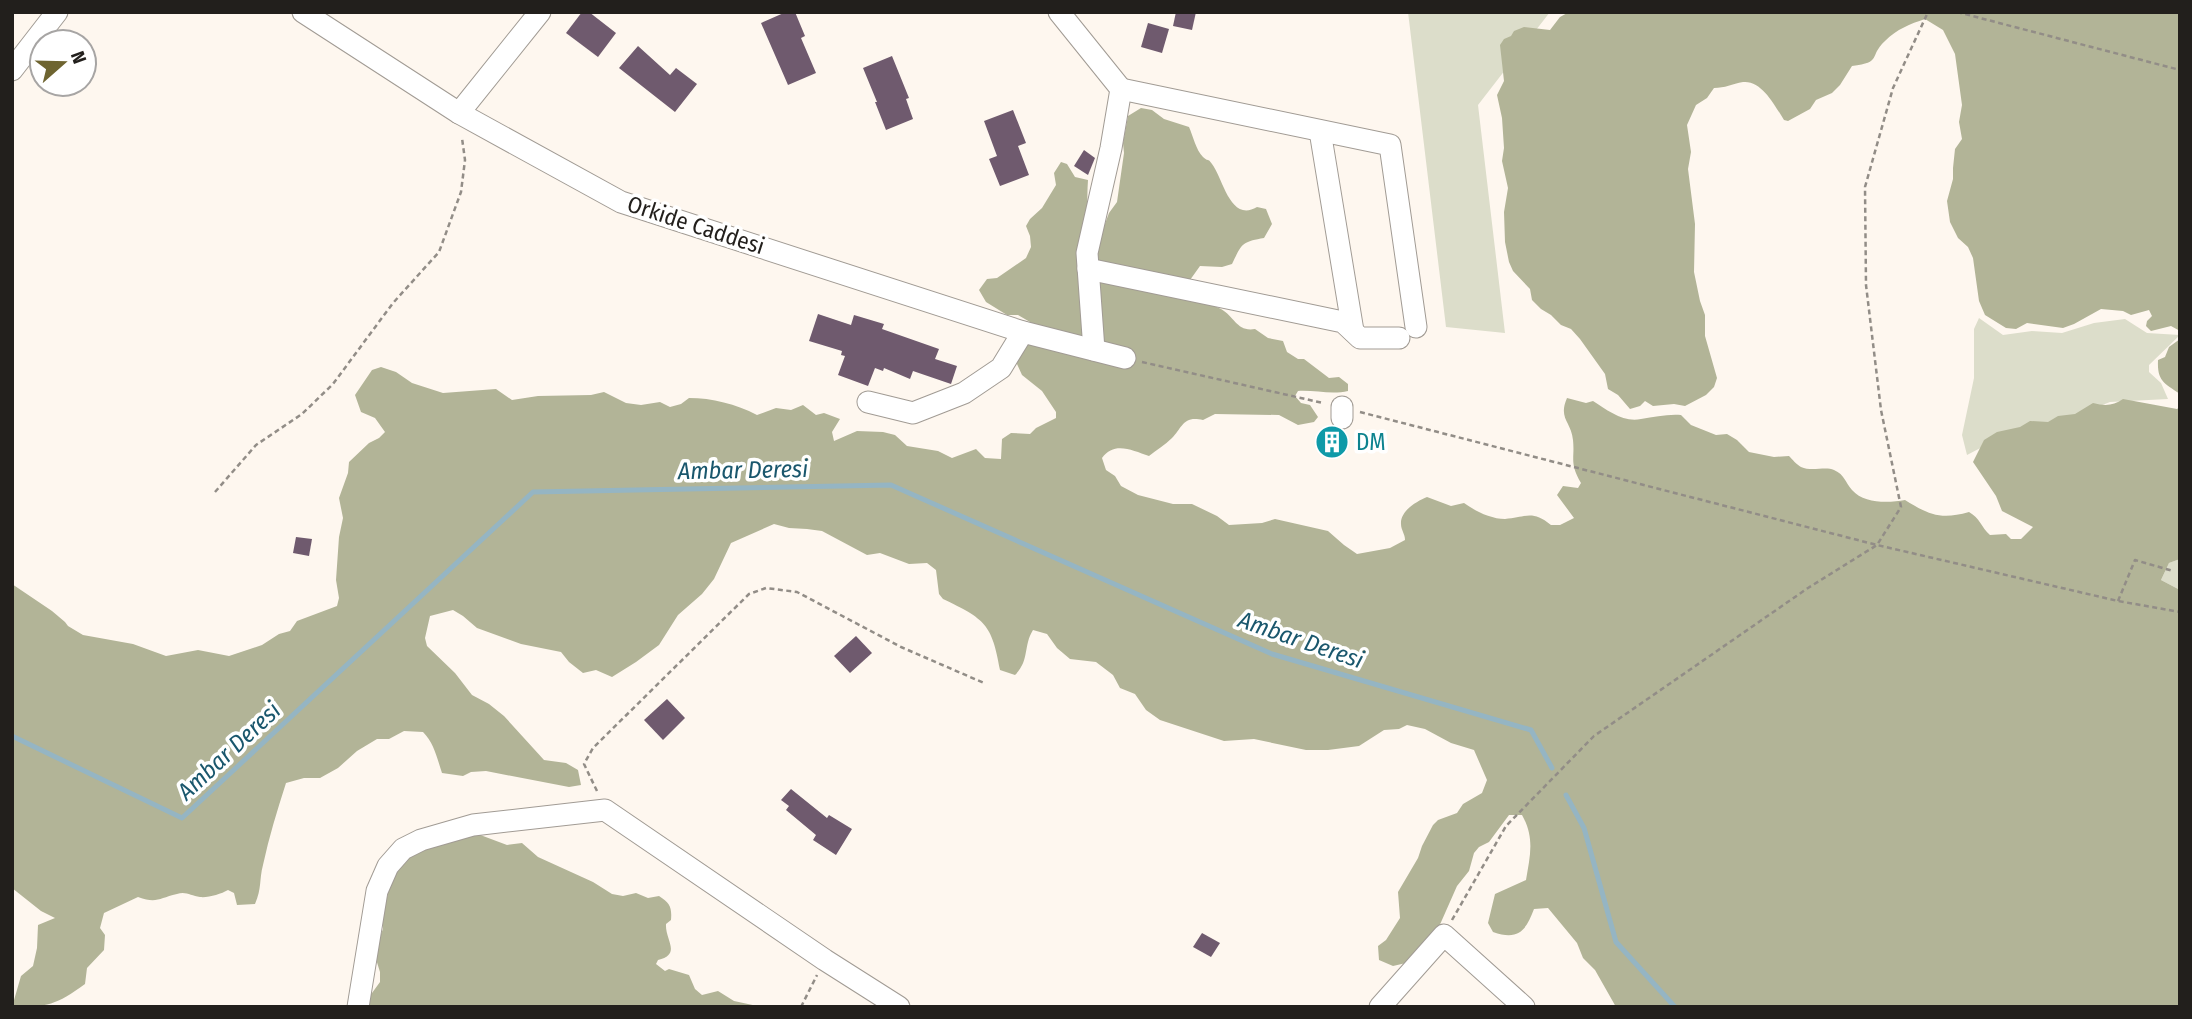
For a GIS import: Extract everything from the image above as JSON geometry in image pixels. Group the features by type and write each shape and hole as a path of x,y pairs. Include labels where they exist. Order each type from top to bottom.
{"street":[{"path":"12,70 57,12"},
{"name":"Orkide Caddesi","path":"303,12 458,113 621,202 1023,332 1125,358"},
{"path":"458,113 540,12"},
{"path":"1059,12 1121,89 1390,145 1408,333 1360,338 1343,322 1088,269"},
{"path":"1094,351 1087,253 1121,89"},
{"path":"1320,131 1353,331"},
{"path":"868,401 913,413 964,393 1001,368 1023,332"},
{"path":"358,1007 377,891 387,866 403,849 421,840 473,825 605,810 825,960 899,1007"},
{"path":"1380,1007 1444,935 1524,1007"}],"path":[{"path":"1444,935 1506,826 1594,736 1808,588 1877,545 1901,507 1881,410 1866,285 1865,187 1893,88 1928,12"},
{"path":"1957,12 2180,70"},
{"path":"215,492 256,445 302,414 333,384 393,303 439,252 461,192 465,160 458,113"},
{"path":"1125,358 1877,545 2118,601 2180,612"},
{"path":"2118,601 2135,560 2173,571"},
{"path":"605,810 584,764 593,748 750,594 766,588 797,592 901,647 984,682"},
{"path":"801,1007 825,960"}],"green space":[{"path":"1408,12 1550,12 1478,105 1505,333 1446,327"},
{"path":"1569,12 2180,12 2180,331 2171,326 2151,331 2146,326 2152,316 2149,310 2131,315 2123,311 2101,309 2063,328 2027,323 2016,329 2006,328 1985,315 1979,301 1973,258 1950,222 1947,201 1953,179 1955,149 1962,139 1959,122 1962,105 1955,54 1943,30 1925,19 1894,33 1880,47 1872,61 1852,66 1832,93 1816,100 1810,109 1788,121 1784,120 1762,89 1750,82 1714,88 1707,98 1696,105 1687,125 1691,152 1688,169 1695,224 1694,272 1705,315 1705,336 1717,378 1714,387 1706,395 1685,406 1653,406 1645,401 1630,409 1618,395 1608,389 1605,374 1580,339 1532,300 1530,289 1513,271 1505,242 1504,212 1508,188 1502,161 1502,118 1497,95 1504,81 1500,45 1514,31 1524,27 1550,30 1560,17"},
{"path":"1141,108 1152,110 1164,119 1189,127 1198,151 1212,164 1228,197 1240,209 1266,209 1272,224 1264,238 1243,245 1232,264 1222,267 1200,266 1190,280 1197,302 1221,309 1244,328 1255,329 1268,338 1283,341 1287,352 1298,359 1304,359 1329,378 1339,377 1348,384 1348,391 1342,392 1298,391 1295,396 1301,403 1310,405 1318,417 1314,422 1298,425 1279,415 1215,414 1203,420 1187,421 1169,441 1149,456 1118,448 1102,458 1106,470 1115,476 1121,486 1138,495 1173,504 1192,504 1229,525 1262,523 1275,519 1328,531 1357,554 1390,548 1405,540 1401,524 1403,515 1414,504 1427,497 1451,506 1464,503 1494,518 1534,516 1551,525 1560,525 1574,518 1557,495 1563,486 1578,488 1581,483 1574,465 1572,434 1564,416 1567,398 1586,403 1593,401 1628,419 1681,415 1691,425 1716,435 1727,434 1749,452 1774,457 1789,456 1801,467 1834,470 1863,498 1884,502 1905,500 1928,512 1943,516 1969,512 1990,535 2006,534 2011,539 2021,539 2033,527 2002,511 1996,496 1973,462 1984,440 1997,432 2020,427 2030,421 2048,422 2058,416 2075,414 2093,403 2109,405 2123,399 2177,409 2180,407 2180,559 2169,563 2161,580 2180,590 2180,1007 1616,1007 1595,970 1583,958 1577,943 1548,908 1534,909 1528,923 1515,934 1493,932 1488,923 1495,894 1526,880 1530,839 1522,815 1509,815 1489,842 1479,847 1474,853 1469,871 1457,886 1438,929 1406,963 1393,966 1379,960 1378,946 1386,940 1400,918 1398,892 1433,825 1438,820 1457,813 1463,804 1482,793 1487,780 1474,750 1451,743 1425,729 1407,725 1399,729 1384,730 1359,746 1328,750 1306,750 1254,739 1224,741 1160,720 1146,710 1135,694 1120,688 1113,675 1096,662 1070,659 1057,648 1047,634 1033,630 1023,664 1015,675 1000,670 994,642 984,625 969,612 943,599 939,594 936,570 927,563 909,564 880,553 867,555 822,531 774,524 731,543 714,579 702,594 678,615 659,645 612,677 596,670 583,673 561,652 521,644 477,628 453,610 430,616 425,638 427,646 455,673 472,695 504,716 544,760 566,763 578,770 581,785 569,787 486,771 471,772 463,776 442,773 433,746 423,732 404,731 389,739 377,739 320,778 304,778 286,783 268,844 255,904 237,905 234,893 228,890 207,897 183,893 154,900 138,897 104,913 100,928 105,935 104,950 87,968 85,984 51,1003 12,1007 21,976 33,966 38,925 55,918 41,911 12,888 12,584 83,635 133,644 166,656 198,650 229,656 262,645 279,634 290,631 297,621 337,606 339,598 336,580 343,518 339,498 349,462 385,432 375,418 361,412 355,395 372,370 381,367 396,372 412,383 443,393 496,389 512,400 604,392 626,403 641,405 660,402 670,407 689,398 706,399 757,415 776,408 791,410 803,405 816,415 824,413 840,419 832,432 834,441 857,431 883,432 895,435 907,446 938,451 952,458 976,449 985,458 1001,459 1002,439 1011,433 1030,434 1056,418 1056,412 1042,391 1022,375 1017,364 1018,352 1040,333 1030,322 1018,315 1007,315 986,302 979,290 987,279 997,278 1026,258 1031,247 1026,226 1042,208 1056,185 1054,173 1061,162 1067,164 1075,177 1088,180 1090,214 1103,229 1117,202 1128,116"},
{"path":"1979,318 2003,335 2032,331 2062,333 2094,323 2125,319 2147,333 2180,335 2149,365 2149,372 2161,383 2168,399 2110,402 2069,418 2009,433 1967,455 1962,435 1974,378 1974,329"},
{"path":"2180,339 2180,394 2160,377 2158,360 2165,357 2169,347"},
{"path":"2180,559 2180,590 2161,580 2169,563"},
{"path":"475,833 507,845 522,843 538,857 593,882 612,894 623,896 636,893 648,898 659,896 671,909 671,920 666,924 666,930 671,950 656,964 665,971 669,969 689,975 695,989 702,995 718,991 734,1001 762,1007 364,1007 366,998 380,982 375,949 383,929 382,916 395,867 414,852"}],"building":[{"path":"582,12 589,12 616,33 598,57 566,33"},
{"path":"786,12 795,12 805,36 801,38 816,73 788,85 761,23"},
{"path":"1176,12 1196,12 1192,30 1173,26"},
{"path":"1148,23 1169,29 1162,53 1141,47"},
{"path":"638,46 670,75 676,68 697,84 675,112 619,68"},
{"path":"892,56 909,98 906,99 913,119 886,130 863,68"},
{"path":"1013,110 1026,143 1018,146 1029,175 1000,186 989,159 997,156 984,121"},
{"path":"1084,150 1095,158 1088,175 1074,166"},
{"path":"818,314 851,325 854,315 884,324 882,329 939,349 935,359 957,366 951,384 913,371 910,379 884,368 883,371 875,368 868,386 838,375 845,356 841,355 842,351 809,341"},
{"path":"296,537 312,539 309,556 293,553"},
{"path":"856,636 872,653 850,673 834,656"},
{"path":"667,699 685,718 663,740 644,720"},
{"path":"791,789 827,818 829,815 852,829 836,855 813,840 816,835 786,810 789,806 781,800"},
{"path":"1202,933 1220,943 1211,957 1193,947"}],"waterway":[{"name":"Ambar Deresi","path":"12,736 182,818 533,492 891,485 1272,654 1531,730 1552,768"},
{"name":"Ambar Deresi","path":"1566,795 1584,828 1616,942 1675,1007"}],"place":[{"name":"DM","path":"1332,442"}]}
